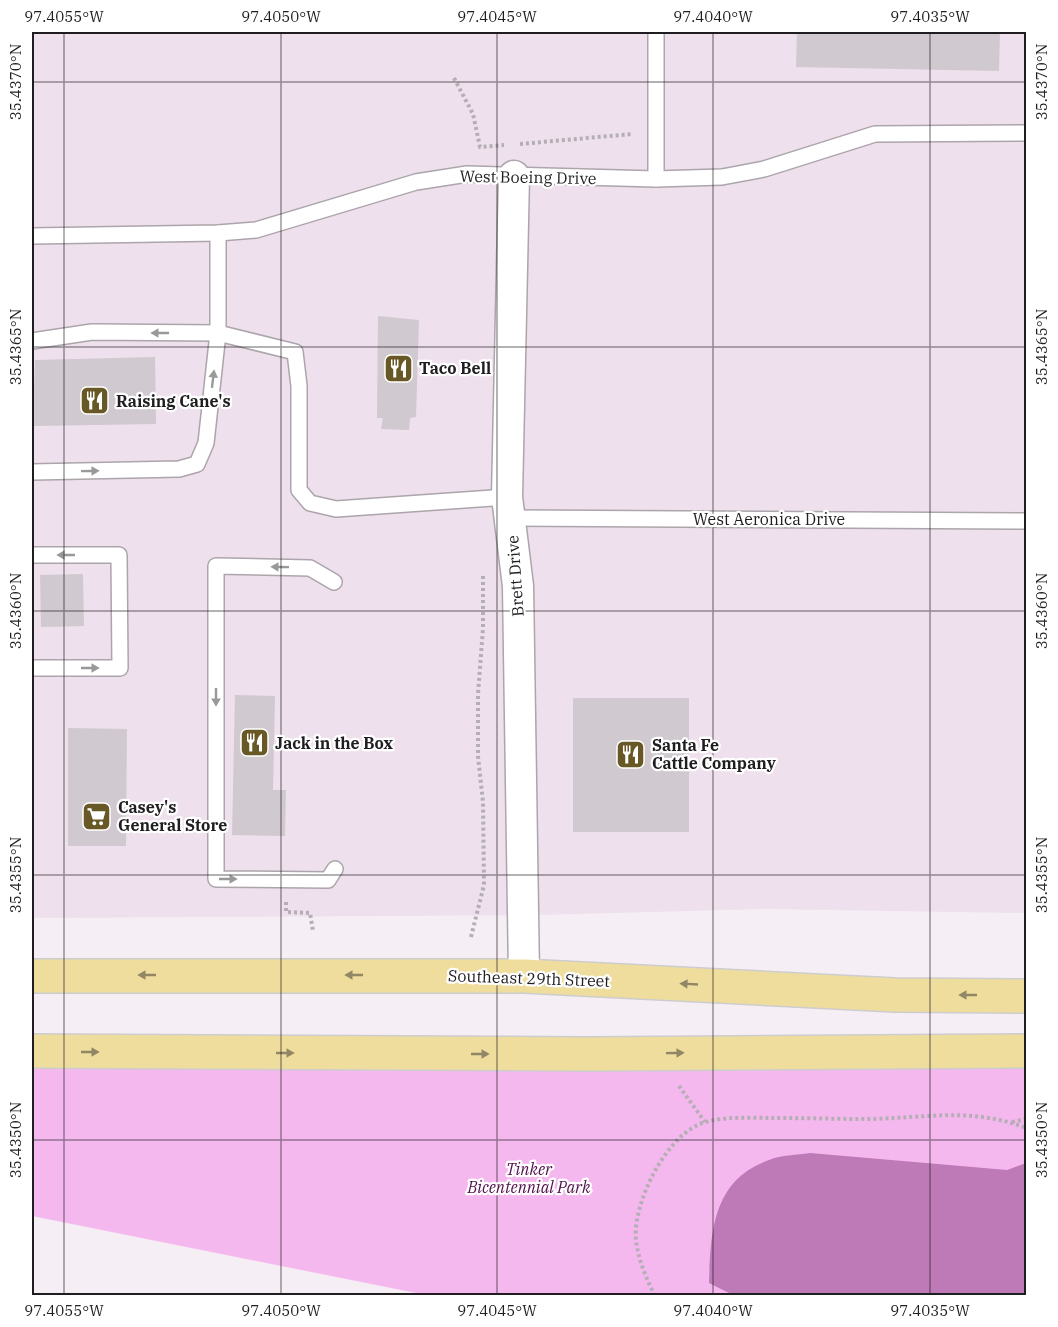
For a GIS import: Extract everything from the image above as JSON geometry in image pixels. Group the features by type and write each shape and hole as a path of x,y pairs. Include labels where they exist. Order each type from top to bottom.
{"main road":[{"name":"Southeast 29th Street","path":"32,976 524,976 895,995 1026,996"},
{"path":"32,1051 587,1054 1026,1051"}],"street":[{"name":"Brett Drive","path":"514,176 509,507 518,586 524,976"}],"lane":[{"path":"656,32 656,179"},
{"name":"West Boeing Drive","path":"32,237 218,233 256,230 416,182 468,174 656,179 722,177 764,169 875,134 1026,134"},
{"path":"32,472 179,469 197,464 206,443 218,333 218,233"},
{"path":"32,341 92,332 218,333"},
{"name":"West Aeronica Drive","path":"218,333 295,352 299,386 299,490 310,503 336,509 509,507 1026,520"},
{"path":"32,555 119,555 120,668 32,668"},
{"path":"334,582 310,568 216,566 216,879 328,880 335,870"}],"path":[{"path":"454,78 473,114 480,147 656,132"},
{"path":"471,937 484,885 483,802 478,756 483,566"},
{"path":"655,1296 645,1276 636,1239 641,1198 658,1165 682,1134 705,1122 746,1118 870,1119 968,1114 1011,1122 1026,1128"},
{"path":"1011,1122 1026,1119"}],"shaded area":[{"path":"32,32 1026,32 1026,913 764,909 538,915 32,918"},
{"path":"810,1153 1007,1170 1026,1163 1026,1295 735,1296 709,1283 714,1227 725,1194 736,1180 750,1169 784,1156"}],"green space":[{"name":"Tinker Bicentennial Park","path":"32,1060 1026,1062 1026,1295 426,1295 32,1216"}],"building":[{"path":"797,32 1000,32 999,71 796,67"},
{"name":"Taco Bell","path":"378,316 419,320 416,417 410,418 409,430 381,429 383,418 377,418"},
{"name":"Raising Cane's","path":"155,357 156,424 33,426 35,360"},
{"path":"83,574 84,626 41,627 40,575"},
{"name":"Jack in the Box","path":"235,695 275,696 273,790 286,790 285,836 232,835"},
{"name":"Santa Fe Cattle Company","path":"573,698 689,698 689,832 573,832"},
{"name":"Casey's General Store","path":"68,728 127,729 126,846 68,846"}],"place":[{"name":"Taco Bell","path":"398,368"},
{"name":"Raising Cane's","path":"95,401"},
{"name":"Jack in the Box","path":"254,743"},
{"name":"Santa Fe Cattle Company","path":"631,754"},
{"name":"Casey's General Store","path":"97,816"}]}
